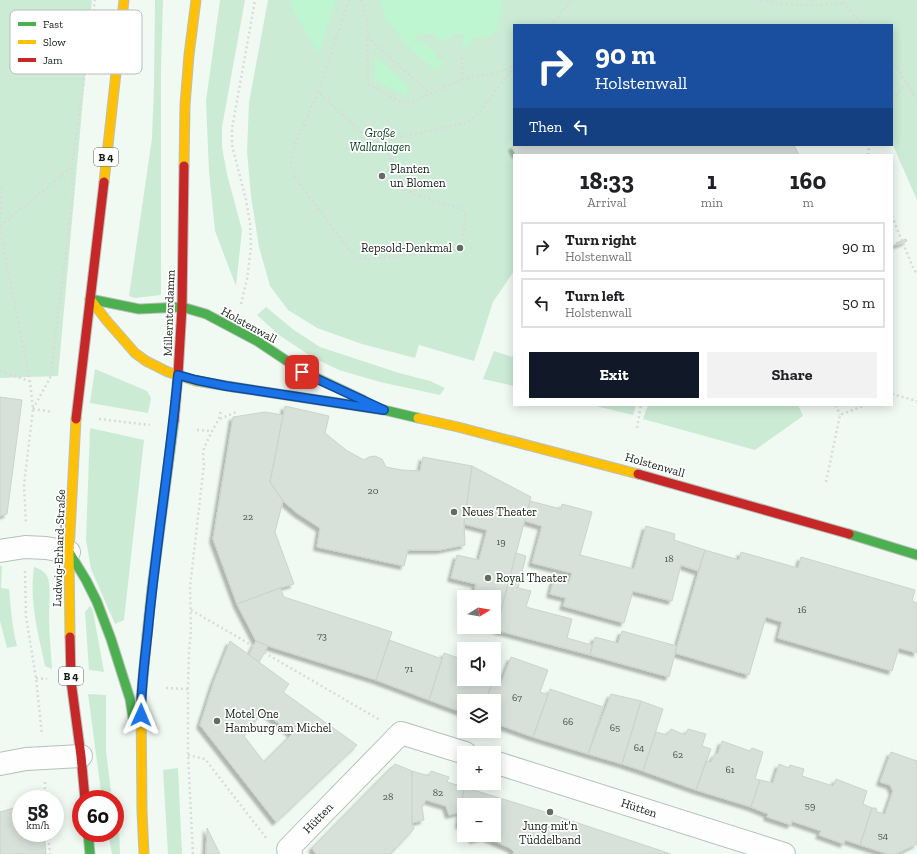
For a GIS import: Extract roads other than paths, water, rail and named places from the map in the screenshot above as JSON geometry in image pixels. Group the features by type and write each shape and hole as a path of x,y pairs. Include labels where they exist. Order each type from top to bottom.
{"main road":[{"name":"B 4","path":"123,10 124,0"},
{"name":"Millerntordamm","path":"90,299 135,354 168,372 178,375 182,307 185,105 189,55 196,0"},
{"name":"B 4","path":"90,299 116,74"},
{"name":"Holstenwall","path":"90,299 139,309 182,307 206,314 257,341 302,372 384,410"},
{"name":"Ludwig-Erhard-Straße","path":"84,790 71,681 69,552 76,415 90,299"},
{"name":"Holstenwall","path":"178,375 226,386 384,410 458,427 622,469 816,524 917,555"},
{"path":"144,854 141,700 152,588 173,427 178,375"},
{"path":"69,552 97,602 111,639 130,699 142,758"},
{"path":"89,842 90,854"}],"street":[{"path":"0,551 25,547 46,548 69,552"},
{"name":"Hütten","path":"290,851 401,733 457,750"},
{"path":"0,764 26,759 81,756"},
{"name":"Hütten","path":"501,764 784,854"}],"place":[{"name":"Planten un Blomen","path":"382,176"},
{"name":"Repsold-Denkmal","path":"460,248"},
{"name":"Neues Theater","path":"454,512"},
{"name":"Royal Theater","path":"488,578"},
{"name":"Motel One Hamburg am Michel","path":"217,721"},
{"name":"Jung mit'n Tüddelband","path":"550,812"}],"park label":[{"name":"Große Wallanlagen","path":"380,140"}]}
